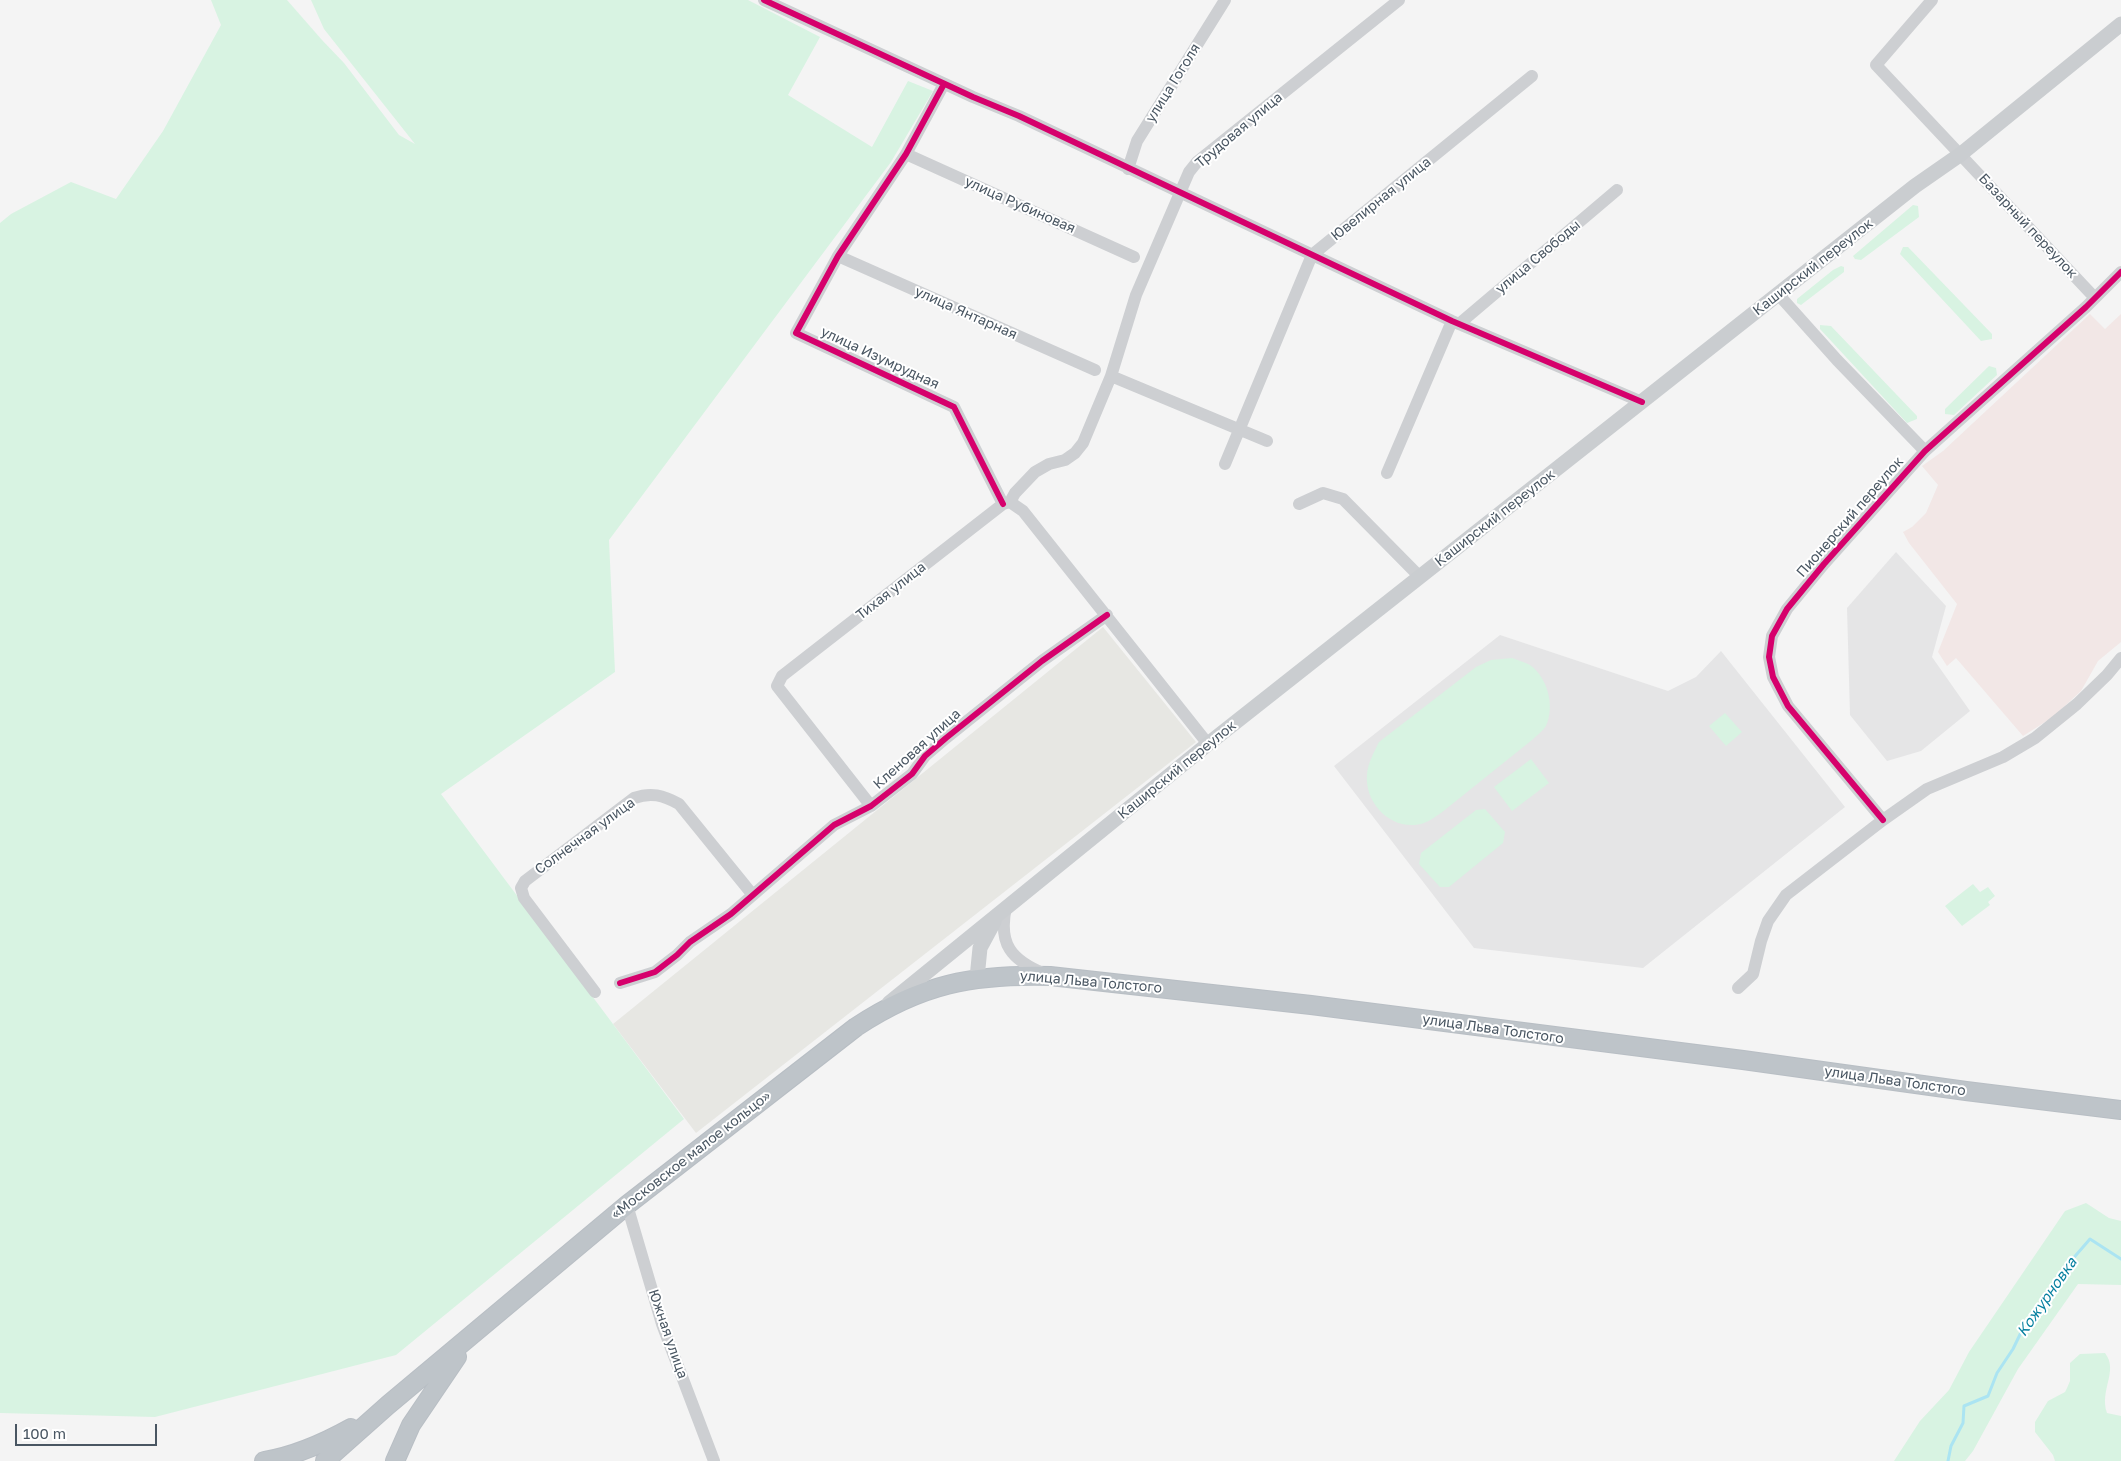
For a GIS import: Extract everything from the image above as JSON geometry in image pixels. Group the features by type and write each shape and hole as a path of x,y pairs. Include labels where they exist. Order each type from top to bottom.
{"highway":[{"name":"улица Льва Толстого","path":"872,1017 889,1006 921,992 977,978 1008,975 1050,976 1311,1005 2121,1110"},
{"name":"«Московское малое кольцо»","path":"325,1461 388,1405 516,1300 627,1204 776,1088 872,1017"},
{"name":"«Московское малое кольцо»","path":"343,1461 516,1300"},
{"path":"395,1461 426,1400 462,1350"},
{"path":"264,1461 287,1456 332,1438 388,1405"}],"main road":[{"name":"Каширский переулок","path":"872,1017 1208,744 1915,186 1961,154 2121,24"},
{"path":"977,978 980,948 994,922 1006,907"}],"street":[{"path":"764,0 944,84 1019,116 1456,322 1642,402"},
{"name":"улица Гоголя","path":"1128,169 1137,141 1225,0"},
{"name":"Трудовая улица","path":"1082,443 1111,376 1136,295 1189,172 1197,162 1400,0"},
{"name":"Базарный переулок","path":"1932,0 1876,65 2095,298"},
{"name":"Ювелирная улица","path":"1225,464 1312,255 1532,76"},
{"name":"улица Изумрудная","path":"944,84 906,154 838,256 796,333 954,407 1007,503"},
{"name":"улица Рубиновая","path":"906,154 1134,257"},
{"name":"улица Свободы","path":"1387,473 1456,322 1616,190"},
{"name":"улица Янтарная","path":"838,256 1095,370"},
{"name":"Пионерский переулок","path":"1883,820 1788,706 1772,677 1768,657 1775,626 1824,564 1925,451 2000,386 2121,272"},
{"path":"1778,294 1837,360 1925,451"},
{"path":"1111,376 1267,441"},
{"name":"Тихая улица","path":"872,806 777,686 782,676 1007,503 1035,472 1049,464 1075,454 1082,443"},
{"path":"1300,504 1323,493 1343,499 1420,577"},
{"path":"1007,503 1023,511 1208,744"},
{"name":"Кленовая улица","path":"620,983 655,972 690,942 731,914 752,894 834,826 872,806 912,774 925,756 946,738 1042,661 1107,615"},
{"path":"1738,988 1753,974 1768,921 1786,895 1926,789 2003,758 2035,738 2078,704 2121,658"},
{"name":"Солнечная улица","path":"596,992 524,898 521,888 525,881 634,798 655,794 668,798 684,810 752,894"},
{"path":"1006,907 1003,928 1010,952 1020,961 1050,976"},
{"name":"Южная улица","path":"627,1204 662,1324 714,1461"}],"shaded area":[{"path":"2090,314 2105,329 2121,314 2121,642 2098,661 2081,691 2053,717 2023,736 1956,658 1947,666 1938,652 1957,604 1909,543 1903,532 1912,527 1926,513 1938,485 1922,466 1943,451"},
{"path":"1896,552 1946,606 1932,657 1970,711 1921,751 1887,761 1850,715 1847,608"},
{"path":"1103,627 1196,742 696,1133 613,1024"},
{"path":"1500,635 1668,691 1696,677 1721,651 1845,807 1643,968 1474,948 1334,766"}],"green space":[{"path":"211,0 287,0 344,63 399,135 415,144 324,29 311,0 748,0 820,37 788,95 872,147 908,81 933,91 891,162 609,540 615,672 441,794 684,1119 396,1355 155,1417 0,1413 0,223 11,214 71,182 116,199 163,131 221,25"},
{"path":"1913,205 1918,206 1919,217 1861,260 1855,259 1853,256"},
{"path":"1903,247 1908,247 1992,334 1992,339 1981,341 1900,254"},
{"path":"1841,266 1844,267 1844,272 1801,305 1797,303 1797,299 1833,270"},
{"path":"1820,325 1831,326 1917,416 1917,419 1907,423 1820,329"},
{"path":"1989,366 1996,368 1997,375 1954,415 1945,414 1945,409"},
{"path":"1512,658 1530,665 1541,677 1545,685 1550,701 1550,710 1545,728 1441,813 1428,821 1413,825 1402,824 1383,814 1370,796 1367,785 1369,766 1379,742 1476,667 1491,660"},
{"path":"1725,713 1742,732 1726,746 1709,726"},
{"path":"1531,759 1549,783 1512,811 1494,787"},
{"path":"1485,809 1505,832 1503,843 1449,887 1440,887 1419,864 1421,853 1476,810"},
{"path":"1973,884 1980,892 1988,887 1995,896 1988,902 1990,905 1962,926 1945,906"},
{"path":"2086,1203 2109,1218 2121,1221 2121,1285 2078,1284 2018,1369 1973,1451 1965,1461 1894,1461 1920,1421 1949,1390 1969,1352 2065,1211"},
{"path":"2105,1353 2109,1360 2110,1374 2105,1405 2107,1413 2121,1416 2121,1461 2055,1461 2053,1455 2035,1432 2035,1422 2048,1401 2065,1392 2070,1381 2070,1363 2080,1354"}],"waterway":[{"name":"Кожурновка","path":"1948,1461 1951,1446 1963,1423 1964,1406 1988,1396 1997,1373 2013,1349 2027,1320 2051,1292 2063,1270 2090,1239 2121,1259"}],"cycle path":[{"path":"764,0 973,97 1019,116 1452,321 1642,402"},
{"path":"944,84 906,154 838,256 796,333 954,407 1003,504"},
{"path":"1883,820 1788,706 1773,677 1769,657 1772,636 1787,609 1824,564 1925,451 2086,307 2121,272"},
{"path":"620,983 655,972 690,942 731,914 834,825 871,806 912,774 925,756 946,738 1042,661 1107,615"}]}
